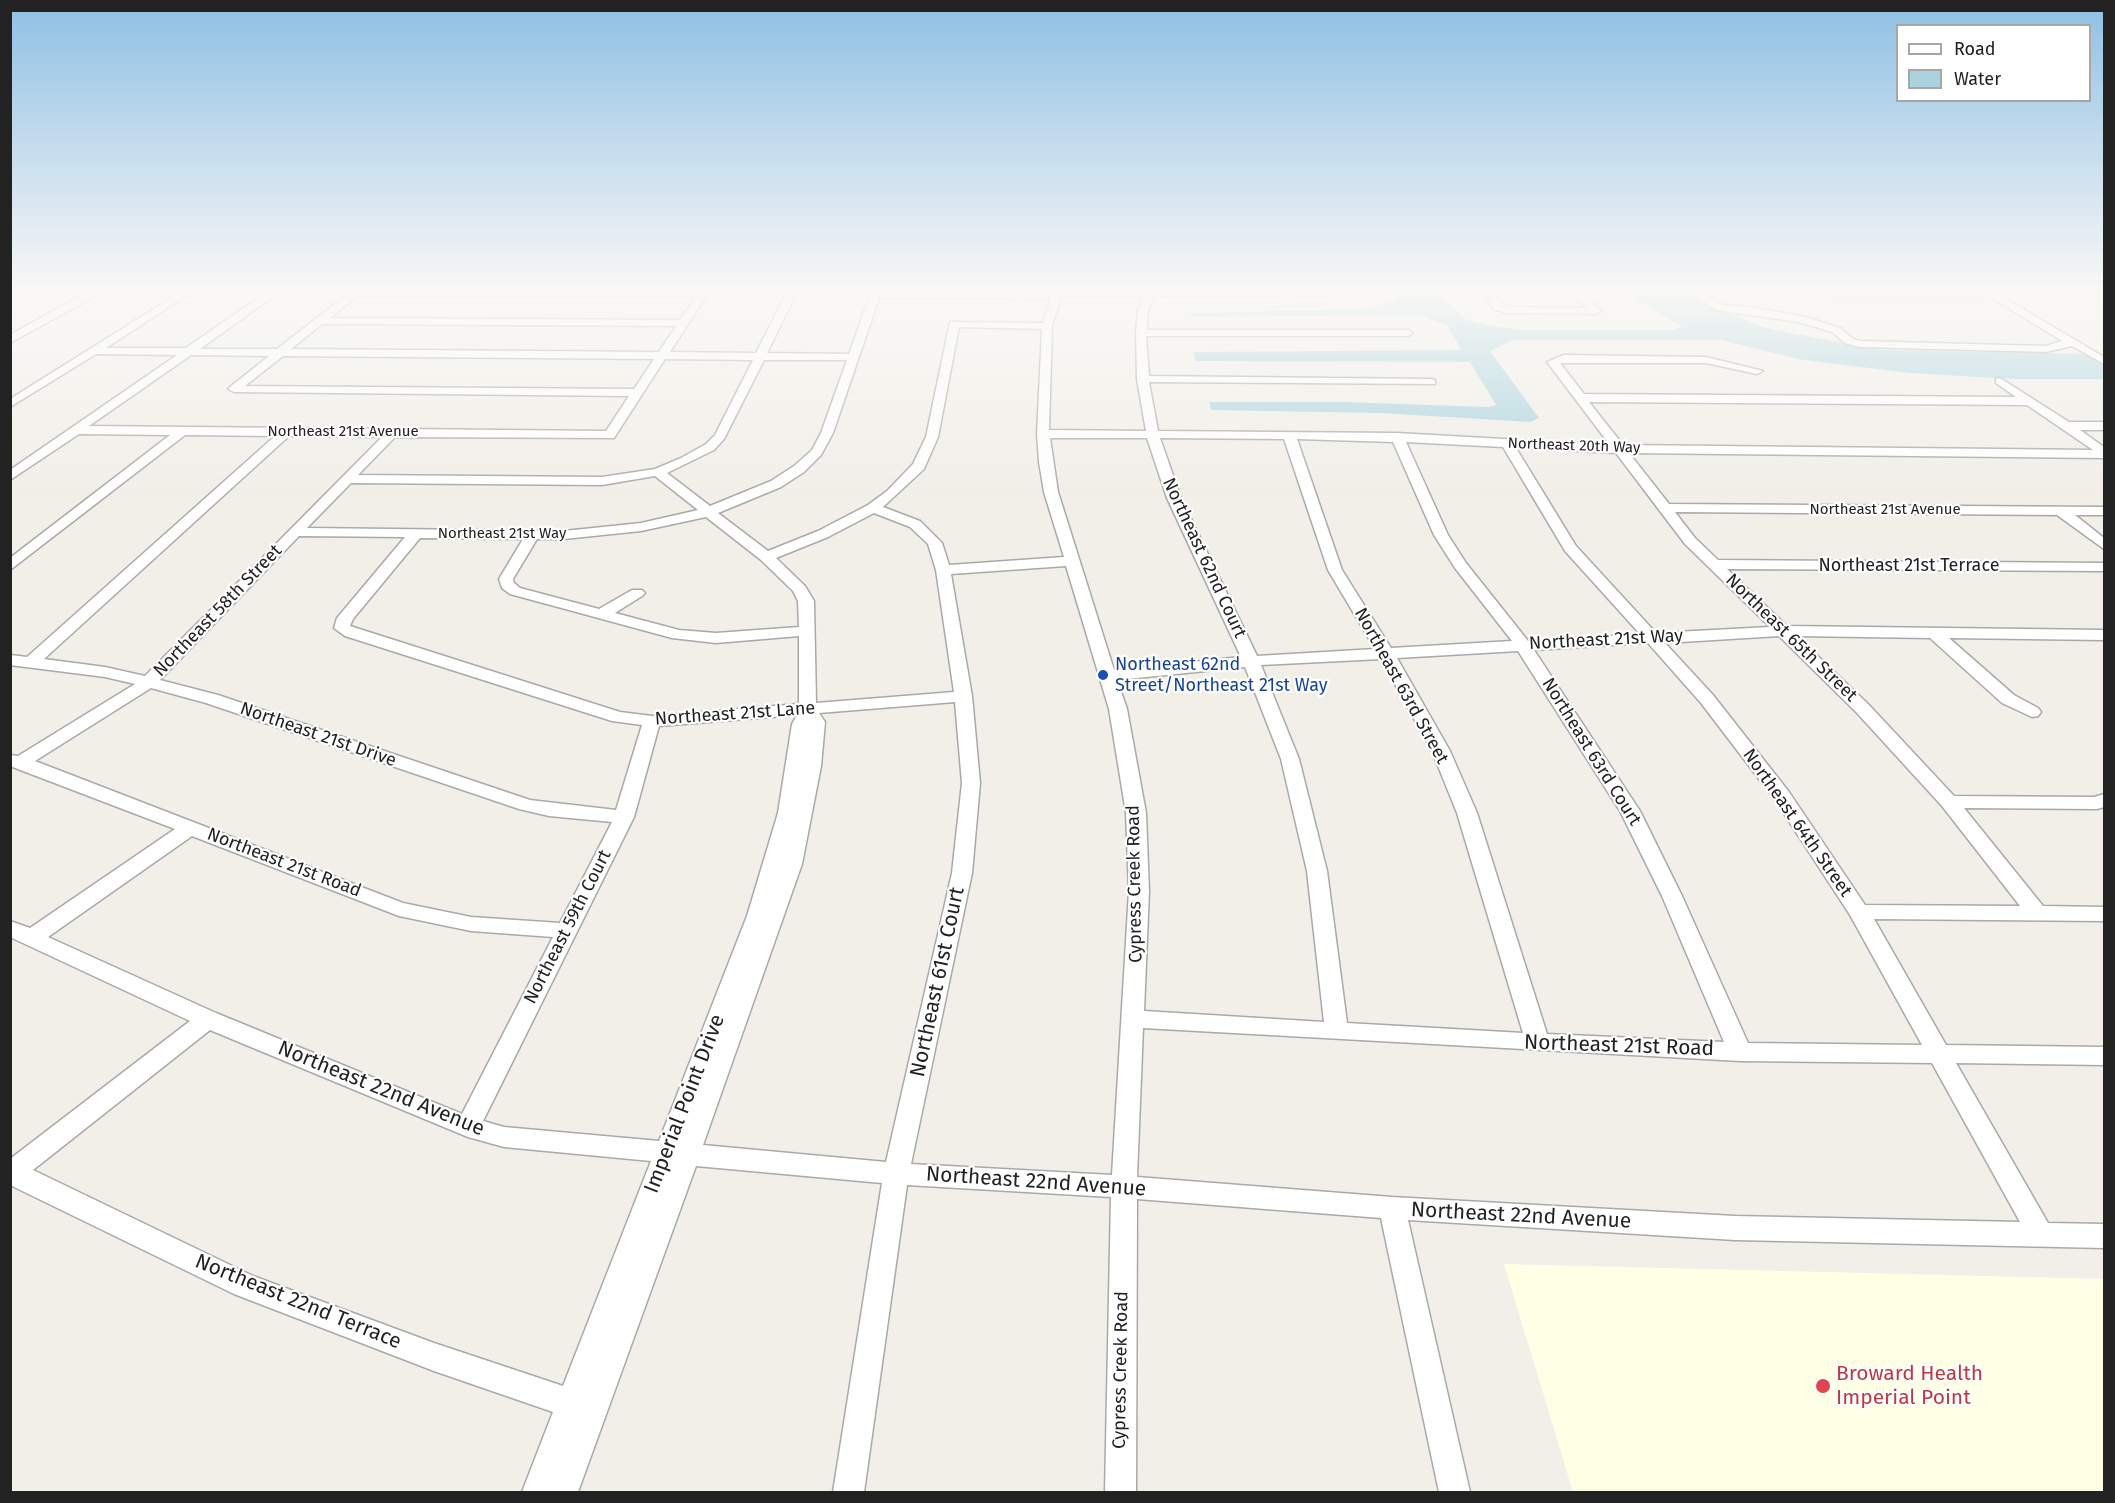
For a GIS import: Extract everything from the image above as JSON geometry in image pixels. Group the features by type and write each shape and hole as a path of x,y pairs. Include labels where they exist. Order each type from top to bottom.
{"street":[{"path":"10,404 80,360"},
{"path":"10,476 177,360"},
{"path":"271,360 234,389 637,393 659,360"},
{"path":"346,479 602,481 658,472 686,461 710,447 720,436 756,360"},
{"name":"Northeast 21st Way","path":"295,532 573,534 641,527 708,513 776,484 799,469 817,452 827,433 852,360"},
{"path":"766,557 823,534 873,508 906,481 927,451 946,360"},
{"name":"Cypress Creek Road","path":"1046,360 1043,434 1051,492 1109,676 1126,750 1136,813 1139,891 1124,1187 1120,1492"},
{"name":"Northeast 62nd Court","path":"1142,360 1143,379 1153,435 1174,498 1251,661 1290,759 1317,871 1337,1031"},
{"name":"Northeast 65th Street","path":"1555,360 1553,362 1690,541 1863,709 1949,802 2037,913"},
{"name":"Northeast 65th Street","path":"1707,360 1757,371"},
{"path":"1143,379 1431,382"},
{"path":"2000,381 2104,453"},
{"name":"Northeast 21st Avenue","path":"76,430 610,435 637,393"},
{"path":"1581,398 2030,401"},
{"path":"2066,426 2104,426"},
{"path":"10,566 182,431"},
{"path":"31,662 286,432"},
{"name":"Northeast 58th Street","path":"16,761 149,682 392,433"},
{"name":"Northeast 20th Way","path":"1043,434 1397,437 1619,449 2104,453"},
{"name":"Northeast 63rd Street","path":"1289,435 1335,570 1441,751 1467,813 1538,1043"},
{"name":"Northeast 63rd Court","path":"1397,437 1441,535 1460,566 1522,645 1630,811 1672,896 1740,1052"},
{"name":"Northeast 64th Street","path":"1507,444 1570,548 1707,699 1782,796 1859,912 1941,1053 2041,1236"},
{"name":"Imperial Point Drive","path":"537,1492 582,1407 776,885 801,724 808,709 806,601 800,589 766,557 658,472"},
{"name":"Northeast 61st Court","path":"848,1492 896,1174 962,873 971,783 963,696 943,570 935,543 925,531 903,518 873,508"},
{"name":"Northeast 21st Avenue","path":"1666,508 2104,511"},
{"path":"2061,511 2104,545"},
{"name":"Northeast 21st Lane","path":"416,534 345,618 342,628 351,633 618,717 652,721 963,696"},
{"path":"533,534 506,579 507,585 515,591 678,635 694,637 808,631"},
{"path":"943,570 1072,561"},
{"name":"Northeast 21st Terrace","path":"1714,564 2104,567"},
{"path":"602,614 637,593"},
{"name":"Northeast 21st Way","path":"1109,676 1251,661 1384,652 1784,631 2098,635"},
{"path":"1934,633 2008,699 2032,712"},
{"path":"2098,635 2104,646"},
{"name":"Northeast 21st Drive","path":"10,660 149,682 212,699 526,805 549,810 624,817"},
{"name":"Northeast 59th Court","path":"468,1127 624,817 652,721"},
{"name":"Northeast 21st Road","path":"16,761 399,909 471,924 566,931"},
{"path":"1949,802 2097,803 2104,800"},
{"path":"21,933 191,827"},
{"path":"1859,912 2104,914"},
{"name":"Northeast 22nd Avenue","path":"21,933 208,1019 468,1127 504,1137 896,1174 1124,1187 1392,1208 1735,1228 2104,1236"},
{"path":"11,1172 208,1019"},
{"name":"Northeast 21st Road","path":"1134,1019 1538,1043 1740,1052 2104,1056"},
{"name":"Northeast 22nd Terrace","path":"11,1172 244,1285 434,1357 582,1407"},
{"path":"1392,1208 1454,1492"},
{"name":"Imperial Point Drive","path":"563,1492 582,1407"}],"shaded area":[{"name":"Broward Health Imperial Point","path":"1504,1264 2104,1279 2104,1492 1573,1492"}],"water":[{"path":"1497,360 1539,418 1530,422 1381,413 1211,410 1209,402 1345,402 1488,407 1496,405 1470,362 1195,361"},
{"path":"1804,360 2104,360 2104,379 2013,379 1910,373"}],"place":[{"name":"Northeast 62nd Street/Northeast 21st Way","path":"1103,675"},
{"name":"Broward Health Imperial Point","path":"1823,1386"}]}
